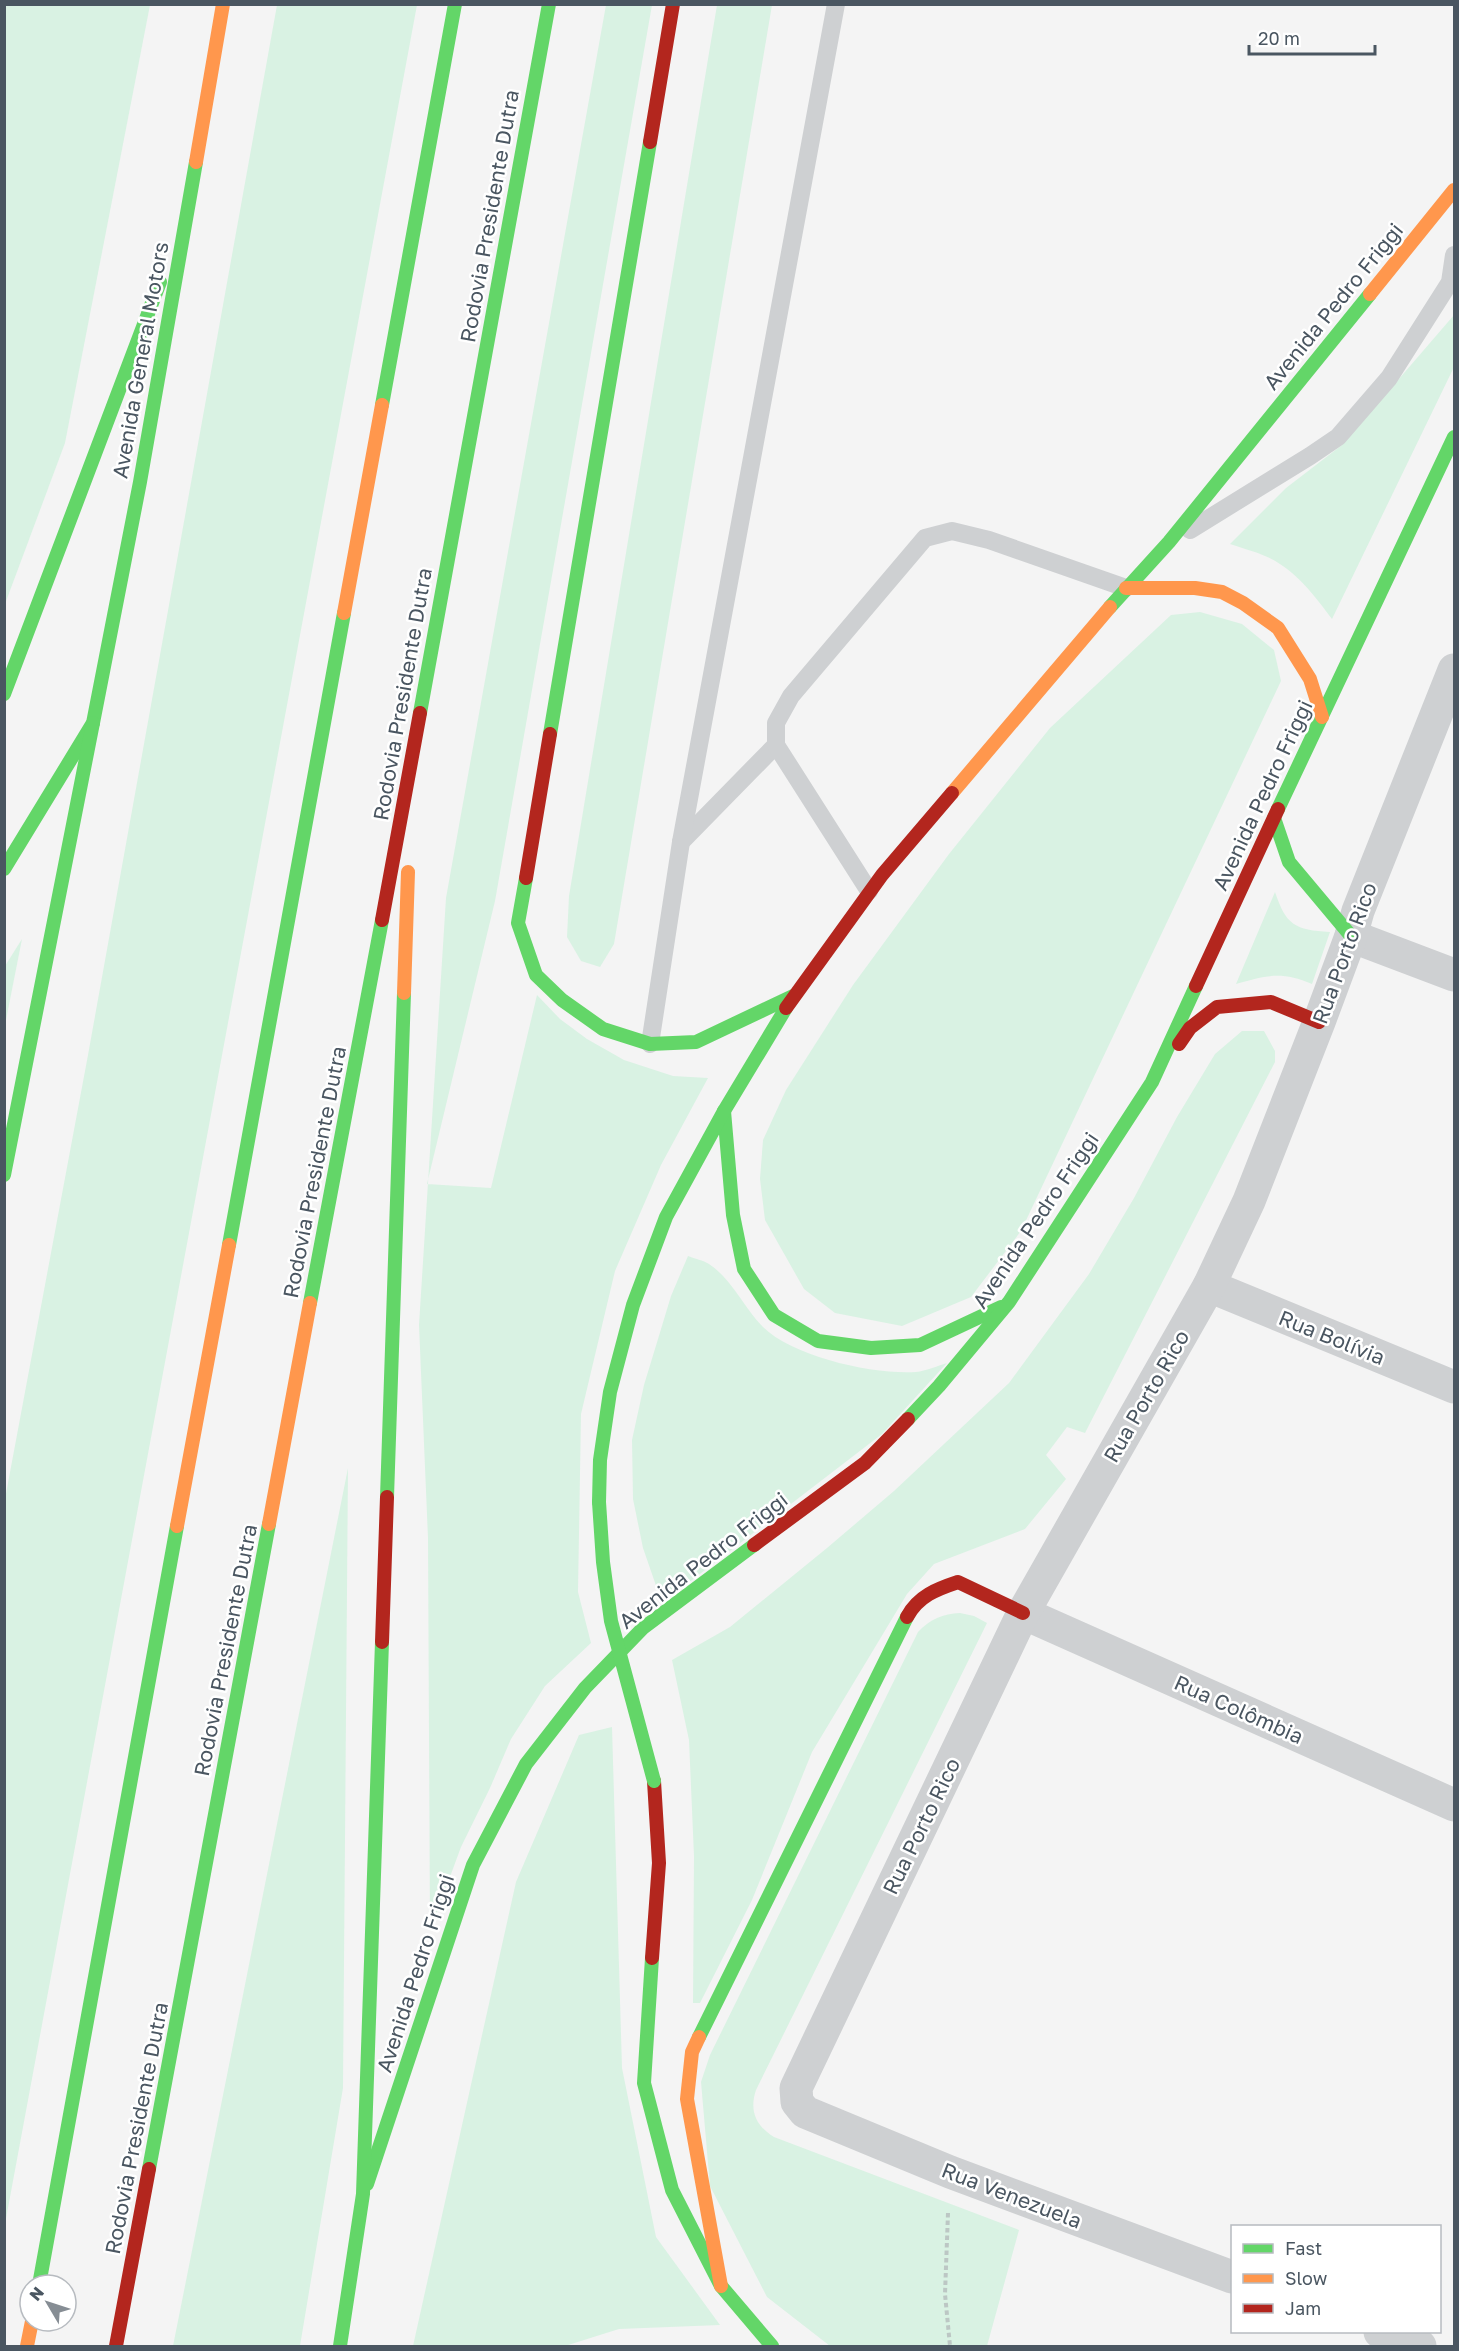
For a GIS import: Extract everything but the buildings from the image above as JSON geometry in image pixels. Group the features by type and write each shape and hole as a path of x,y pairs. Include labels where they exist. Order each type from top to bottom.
{"main road":[{"name":"Avenida General Motors","path":"4,1175 140,482 223,4"},
{"path":"41,2273 455,4"},
{"name":"Rodovia Presidente Dutra","path":"116,2346 411,764 549,4"},
{"path":"673,4 518,923 536,975 562,1000 603,1029 650,1044 696,1042 793,996"},
{"name":"Avenida Pedro Friggi","path":"772,2346 721,2286 672,2190 644,2083 659,1863 654,1781 612,1621 603,1562 599,1502 600,1460 610,1392 633,1305 666,1217 723,1111 793,996 869,891 1126,588 1169,542 1455,190"},
{"path":"4,694 189,204"},
{"name":"Avenida Pedro Friggi","path":"363,2194 473,1864 526,1764 585,1688 643,1629 865,1463 939,1386 1010,1302 1152,1082 1274,818 1455,437"},
{"path":"1126,588 1195,588 1222,592 1243,603 1278,628 1310,679 1322,717"},
{"path":"4,869 93,723"},
{"path":"340,2346 363,2194 411,764"},
{"path":"1274,818 1289,862 1351,936"},
{"path":"1152,1082 1190,1028 1217,1007 1271,1002 1319,1022"},
{"path":"723,1111 733,1215 744,1269 774,1315 818,1341 871,1348 920,1345 1010,1302"},
{"path":"721,2286 687,2099 692,2052 912,1608 933,1590 958,1582 1023,1613"}],"street":[{"name":"Rua Porto Rico","path":"797,2102 796,2088 1023,1613 1209,1286 1249,1201 1319,1022 1358,911 1455,670"},
{"path":"1351,936 1455,975"},
{"name":"Rua Bolívia","path":"1209,1286 1455,1387"},
{"name":"Rua Colômbia","path":"1023,1613 1455,1805"},
{"name":"Rua Venezuela","path":"797,2102 805,2112 950,2172 1231,2276"},
{"path":"1385,2333 1420,2346"}],"lane":[{"path":"650,1044 681,842 836,4"},
{"path":"1169,542 1338,437 1389,378 1450,282 1455,255"},
{"path":"869,891 776,745 776,723 791,696 925,538 952,531 962,533 1126,588"},
{"path":"681,842 776,745"}],"path":[{"path":"950,2172 945,2294 950,2346"}],"green space":[{"path":"5,4 150,5 65,443 5,604"},
{"path":"277,5 417,5 5,2224 5,1499 88,1055"},
{"path":"606,5 652,5 495,901 428,1179 446,898"},
{"path":"717,5 772,5 614,944 600,967 581,961 567,937 569,896"},
{"path":"1454,315 1454,367 1332,619 1311,592 1285,568 1265,556 1230,544 1286,488 1342,445"},
{"path":"1200,612 1242,624 1274,650 1281,681 1021,1231 971,1297 902,1326 835,1313 804,1289 765,1220 760,1179 763,1140 786,1090 853,985 949,854 1050,728 1171,615"},
{"path":"1275,892 1283,912 1294,924 1308,930 1330,932 1312,984 1292,977 1274,976 1236,984"},
{"path":"22,939 5,1025 5,966"},
{"path":"537,995 560,1019 587,1039 624,1060 673,1076 708,1078 661,1165 615,1271 581,1414 578,1592 591,1643 545,1686 511,1739 461,1847 430,1931 428,1538 419,1325 428,1184 491,1188"},
{"path":"1242,1031 1264,1031 1275,1051 1275,1062 1085,1433 1067,1427 1046,1455 1066,1479 1025,1529 934,1564 907,1594 812,1752 752,1900 700,2003 693,2003 694,1856 689,1740 672,1660 730,1627 827,1548 894,1491 1009,1383 1089,1274 1215,1054"},
{"path":"688,1256 707,1263 717,1270 763,1327 794,1347 835,1362 879,1370 916,1372 947,1363 882,1434 662,1603 643,1548 633,1499 632,1440 644,1385 671,1296"},
{"path":"348,1468 343,2088 300,2346 173,2346"},
{"path":"960,1613 974,1616 987,1623 756,2090 753,2105 759,2123 774,2137 1019,2230 987,2346 830,2346 767,2297 710,2186 701,2082 710,2055 918,1632 937,1618"},
{"path":"612,1727 622,2068 656,2237 720,2325 619,2329 565,2346 413,2346 516,1882 579,1735"}],"traffic: fast":[{"path":"382,405 455,4"},
{"path":"420,713 549,4"},
{"path":"550,734 650,142"},
{"path":"4,869 93,723 140,482 196,162"},
{"path":"4,694 160,282"},
{"path":"1110,607 1169,542 1370,294"},
{"path":"1278,809 1454,437"},
{"path":"229,1245 344,613"},
{"path":"4,1175 93,723"},
{"path":"1274,818 1289,862 1351,936"},
{"path":"526,878 518,923 536,975 562,1000 603,1029 650,1044 696,1042 793,996"},
{"path":"310,1303 382,920"},
{"path":"908,1419 939,1386 1009,1302 1152,1082 1196,986"},
{"path":"387,1497 404,993"},
{"path":"599,1502 600,1460 610,1392 633,1305 666,1217 724,1111 786,1008"},
{"path":"724,1111 733,1215 744,1269 774,1315 818,1341 871,1348 920,1345 1001,1307"},
{"path":"599,1502 603,1562 611,1621 654,1781"},
{"path":"149,2169 269,1524"},
{"path":"41,2273 177,1526"},
{"path":"367,2184 473,1865 526,1764 585,1688 643,1628 754,1545"},
{"path":"699,2037 907,1617"},
{"path":"340,2346 363,2194 382,1642"},
{"path":"652,1958 644,2083 672,2190 721,2286 772,2346"}],"traffic: slow":[{"path":"196,162 223,4"},
{"path":"1370,294 1454,190"},
{"path":"344,613 382,405"},
{"path":"1126,588 1195,588 1222,592 1243,603 1278,628 1310,679 1322,717"},
{"path":"952,793 1110,607"},
{"path":"404,993 408,872"},
{"path":"177,1526 229,1245"},
{"path":"269,1524 310,1303"},
{"path":"699,2037 692,2052 687,2099 721,2286"},
{"path":"27,2346 30,2333"}],"traffic: jam":[{"path":"650,142 673,4"},
{"path":"382,920 420,713"},
{"path":"526,878 550,734"},
{"path":"786,1008 882,875 952,793"},
{"path":"1196,986 1278,809"},
{"path":"1179,1044 1190,1028 1217,1007 1271,1002 1319,1022"},
{"path":"754,1545 865,1463 908,1419"},
{"path":"382,1642 387,1497"},
{"path":"907,1617 922,1599 958,1582 1023,1613"},
{"path":"652,1958 659,1863 654,1781"},
{"path":"116,2346 149,2169"}]}
